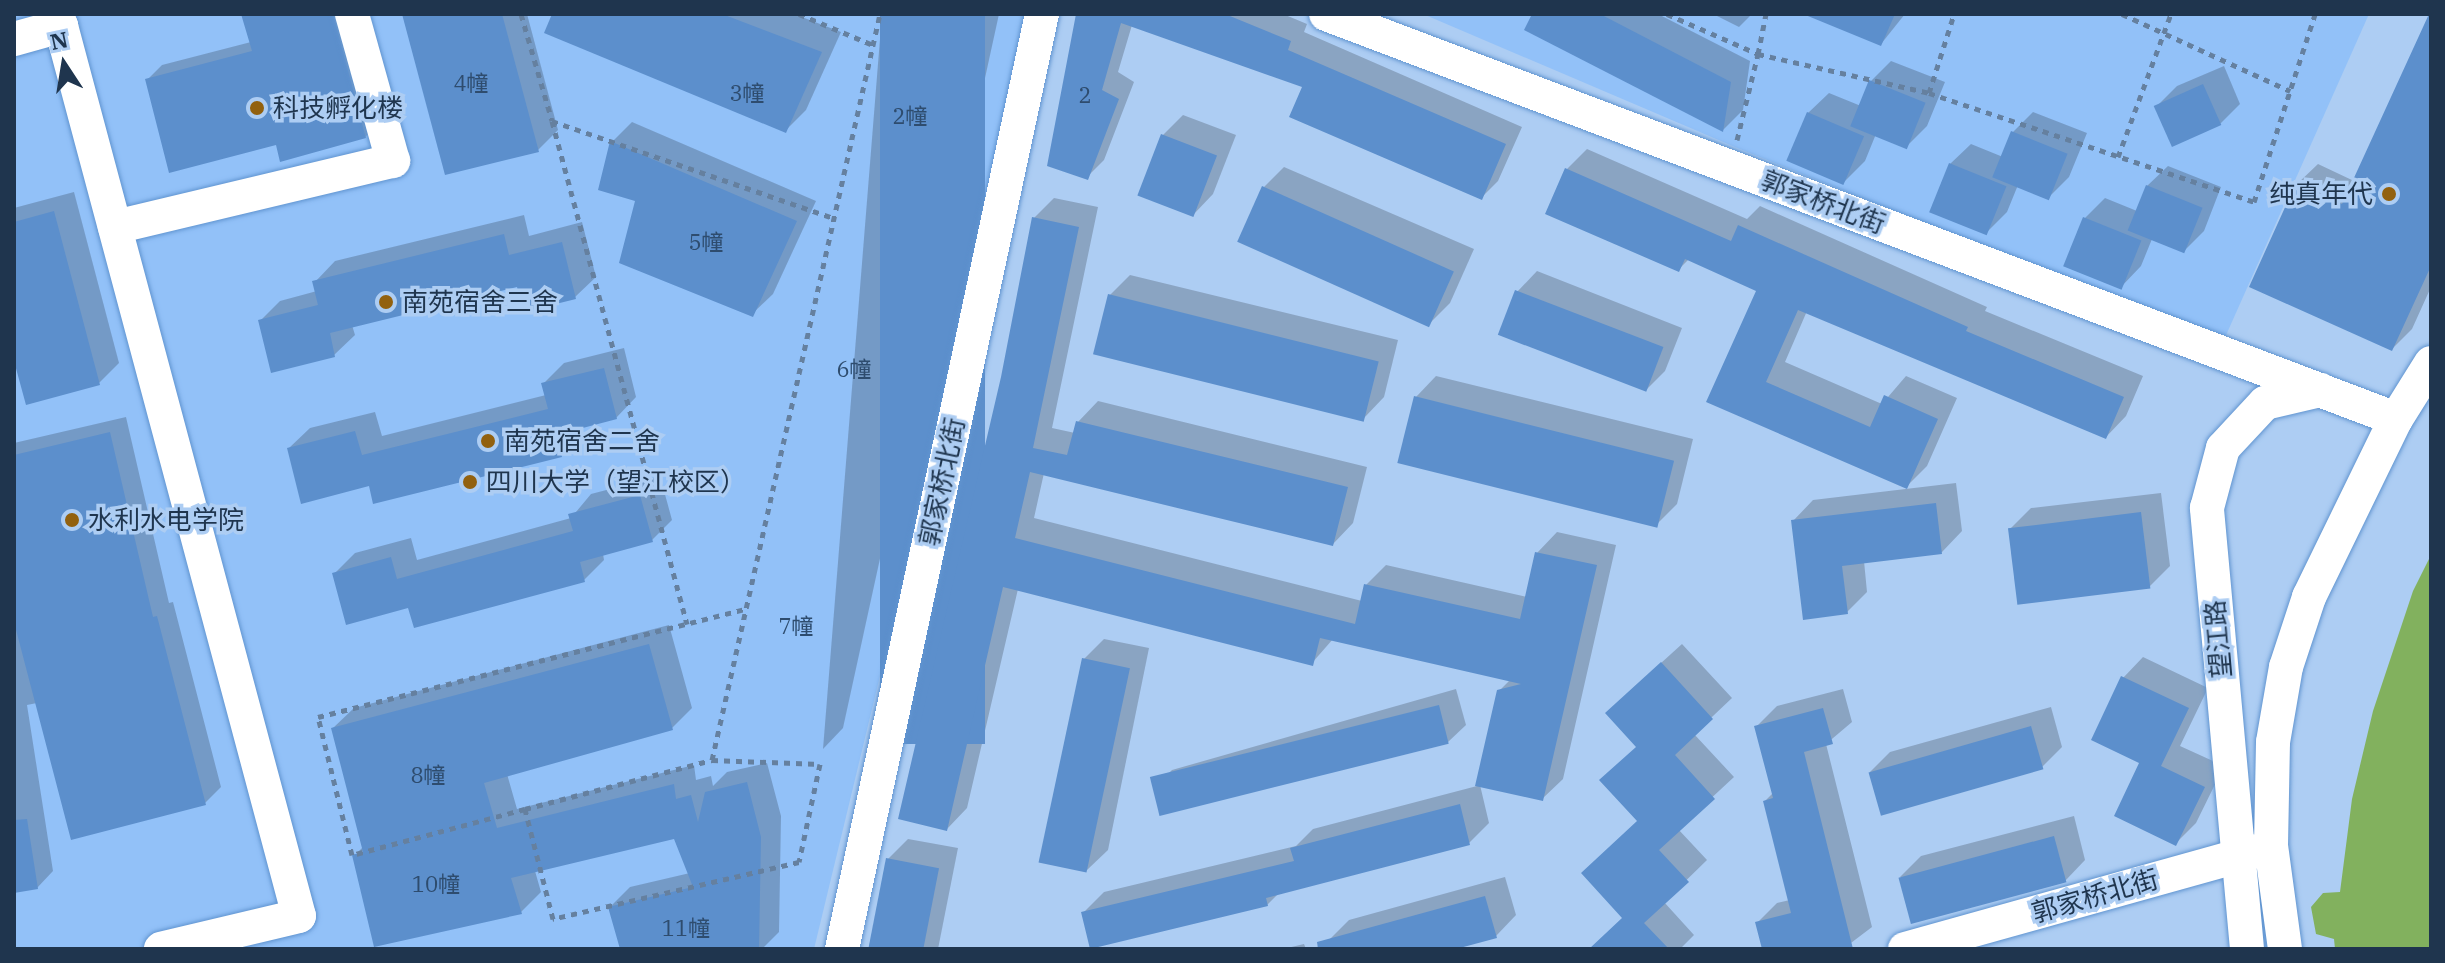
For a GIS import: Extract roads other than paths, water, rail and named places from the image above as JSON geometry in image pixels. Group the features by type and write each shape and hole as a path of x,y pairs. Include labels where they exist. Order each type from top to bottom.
{"street":[{"path":"115,227 393,161 352,14"},
{"name":"郭家桥北街","path":"842,949 1042,14"},
{"name":"郭家桥北街","path":"1326,14 2396,419"},
{"path":"14,39 59,20 299,916 161,949"},
{"path":"2285,949 2273,742 2286,667 2309,597 2396,419 2431,363"},
{"name":"望江路","path":"2247,949 2236,857 2207,508 2223,448 2265,403 2320,390"},
{"name":"郭家桥北街","path":"1905,949 2277,845"}],"place":[{"name":"科技孵化楼","path":"257,108"},
{"name":"纯真年代","path":"2389,194"},
{"name":"南苑宿舍三舍","path":"386,302"},
{"name":"南苑宿舍二舍","path":"488,441"},
{"name":"四川大学（望江校区）","path":"470,482"},
{"name":"水利水电学院","path":"72,520"}]}
